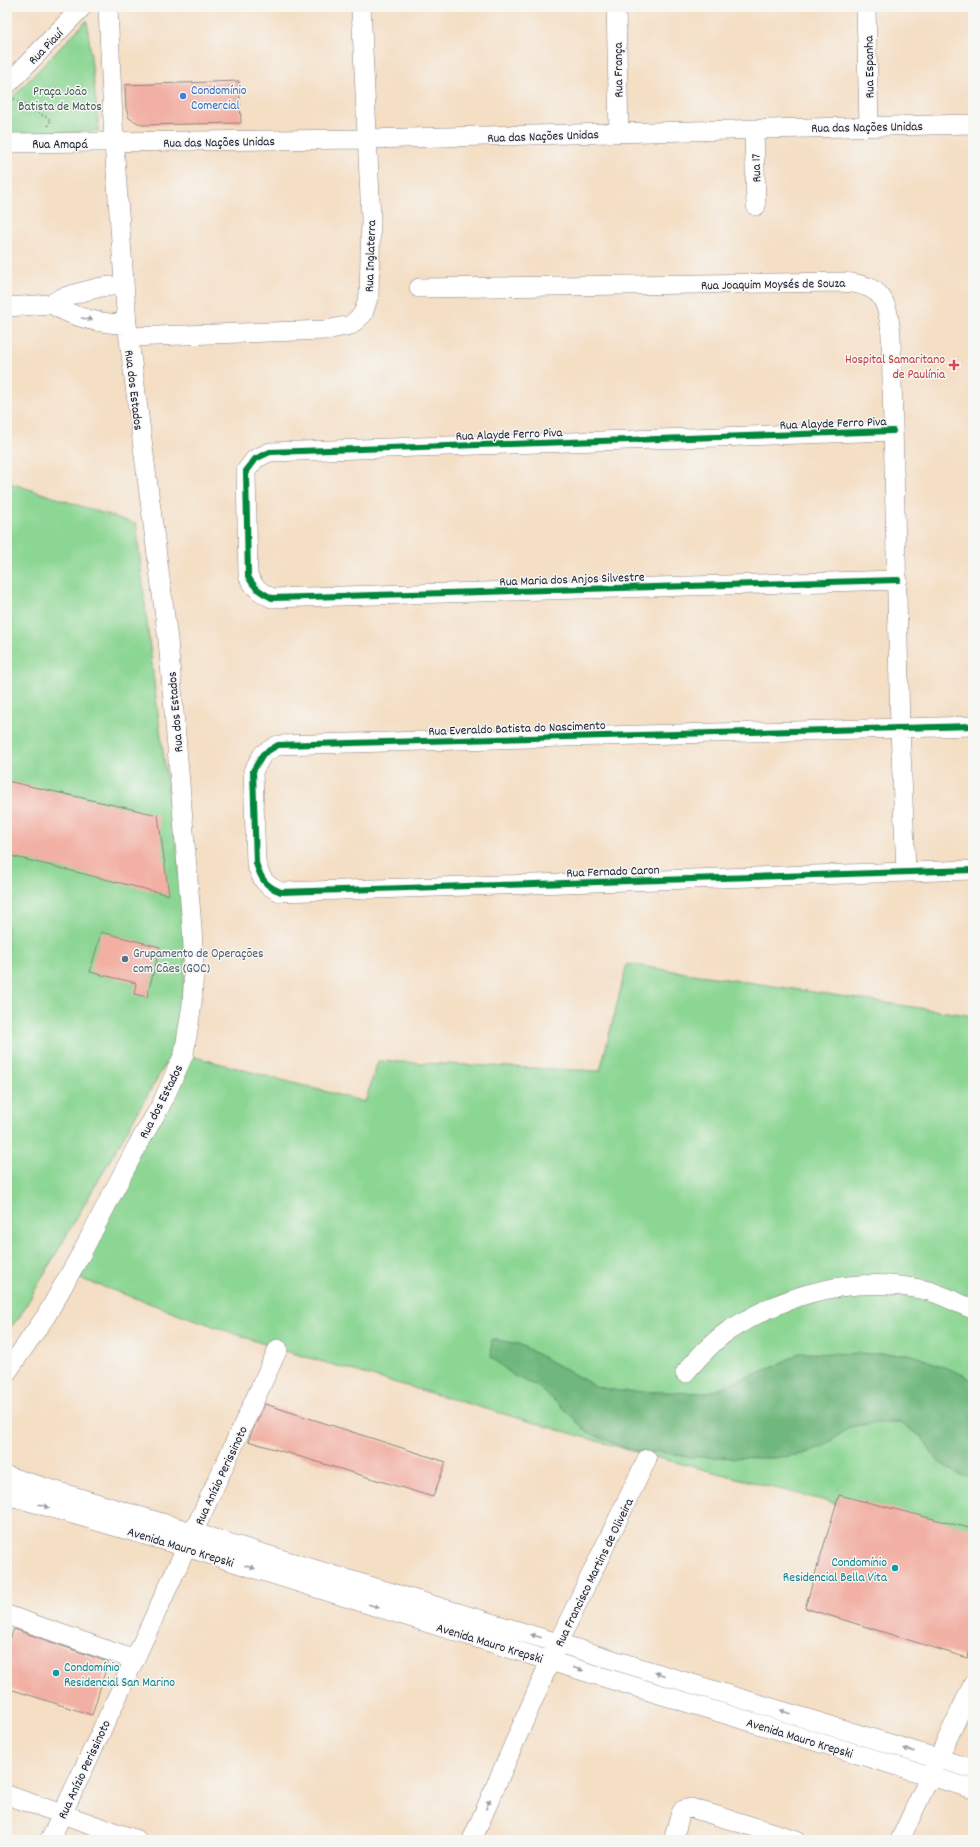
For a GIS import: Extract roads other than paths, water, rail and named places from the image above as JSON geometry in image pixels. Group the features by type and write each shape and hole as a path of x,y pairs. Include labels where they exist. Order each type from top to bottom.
{"street":[{"name":"Rua Piauí","path":"9,91 82,7"},
{"name":"Rua dos Estados","path":"7,1372 46,1316 81,1254 136,1148 161,1105 184,1054 192,1004 194,969 192,927 168,640 128,330 124,285 114,142 108,7"},
{"name":"Rua Inglaterra","path":"51,304 82,318 111,324 128,330 326,330 351,325 363,314 369,295 371,219 361,7"},
{"name":"Rua França","path":"616,7 619,132"},
{"name":"Rua Espanha","path":"866,7 869,126"},
{"name":"Rua das Nações Unidas","path":"114,142 367,140 619,132 973,124"},
{"name":"Rua 17","path":"754,129 756,206"},
{"name":"Rua Amapá","path":"7,143 114,142"},
{"name":"Rua Joaquim Moysés de Souza","path":"419,288 858,282 875,290 886,302 891,336 898,580 900,728 906,872"},
{"path":"7,307 51,304 61,298 74,294 101,287 124,285"},
{"name":"Rua Alayde Ferro Piva","path":"252,584 248,576 246,471 255,459 270,452 893,430"},
{"name":"Rua Maria dos Anjos Silvestre","path":"252,584 259,592 272,598 898,580"},
{"name":"Rua Everaldo Batista do Nascimento","path":"260,875 256,864 253,771 263,754 278,745 973,726"},
{"name":"Rua Fernado Caron","path":"260,875 269,888 281,892 973,870"},
{"path":"684,1373 701,1354 728,1331 778,1303 826,1289 859,1284 894,1285 926,1290 947,1297 973,1309"},
{"name":"Rua Anízio Perissinoto","path":"50,1840 278,1349"},
{"name":"Rua Francisco Martins de Oliveira","path":"472,1840 558,1643 647,1459"},
{"name":"Avenida Mauro Krepski","path":"7,1476 550,1661 973,1789"},
{"name":"Avenida Mauro Krepski","path":"7,1496 190,1539 558,1643 973,1769"},
{"path":"7,1615 134,1660"},
{"path":"900,1840 973,1684"},
{"path":"7,1795 137,1840"},
{"path":"673,1840 680,1815 683,1810 691,1808 797,1840"}],"place":[{"name":"Condomínio Comercial","path":"183,96"},
{"name":"Hospital Samaritano de Paulínia","path":"954,365"},
{"name":"Grupamento de Operações com Cães (GOC)","path":"125,959"},
{"name":"Condomínio Residencial Bella Vita","path":"895,1568"},
{"name":"Condomínio Residencial San Marino","path":"56,1673"}],"park label":[{"name":"Praça João Batista de Matos","path":"60,98"}]}
